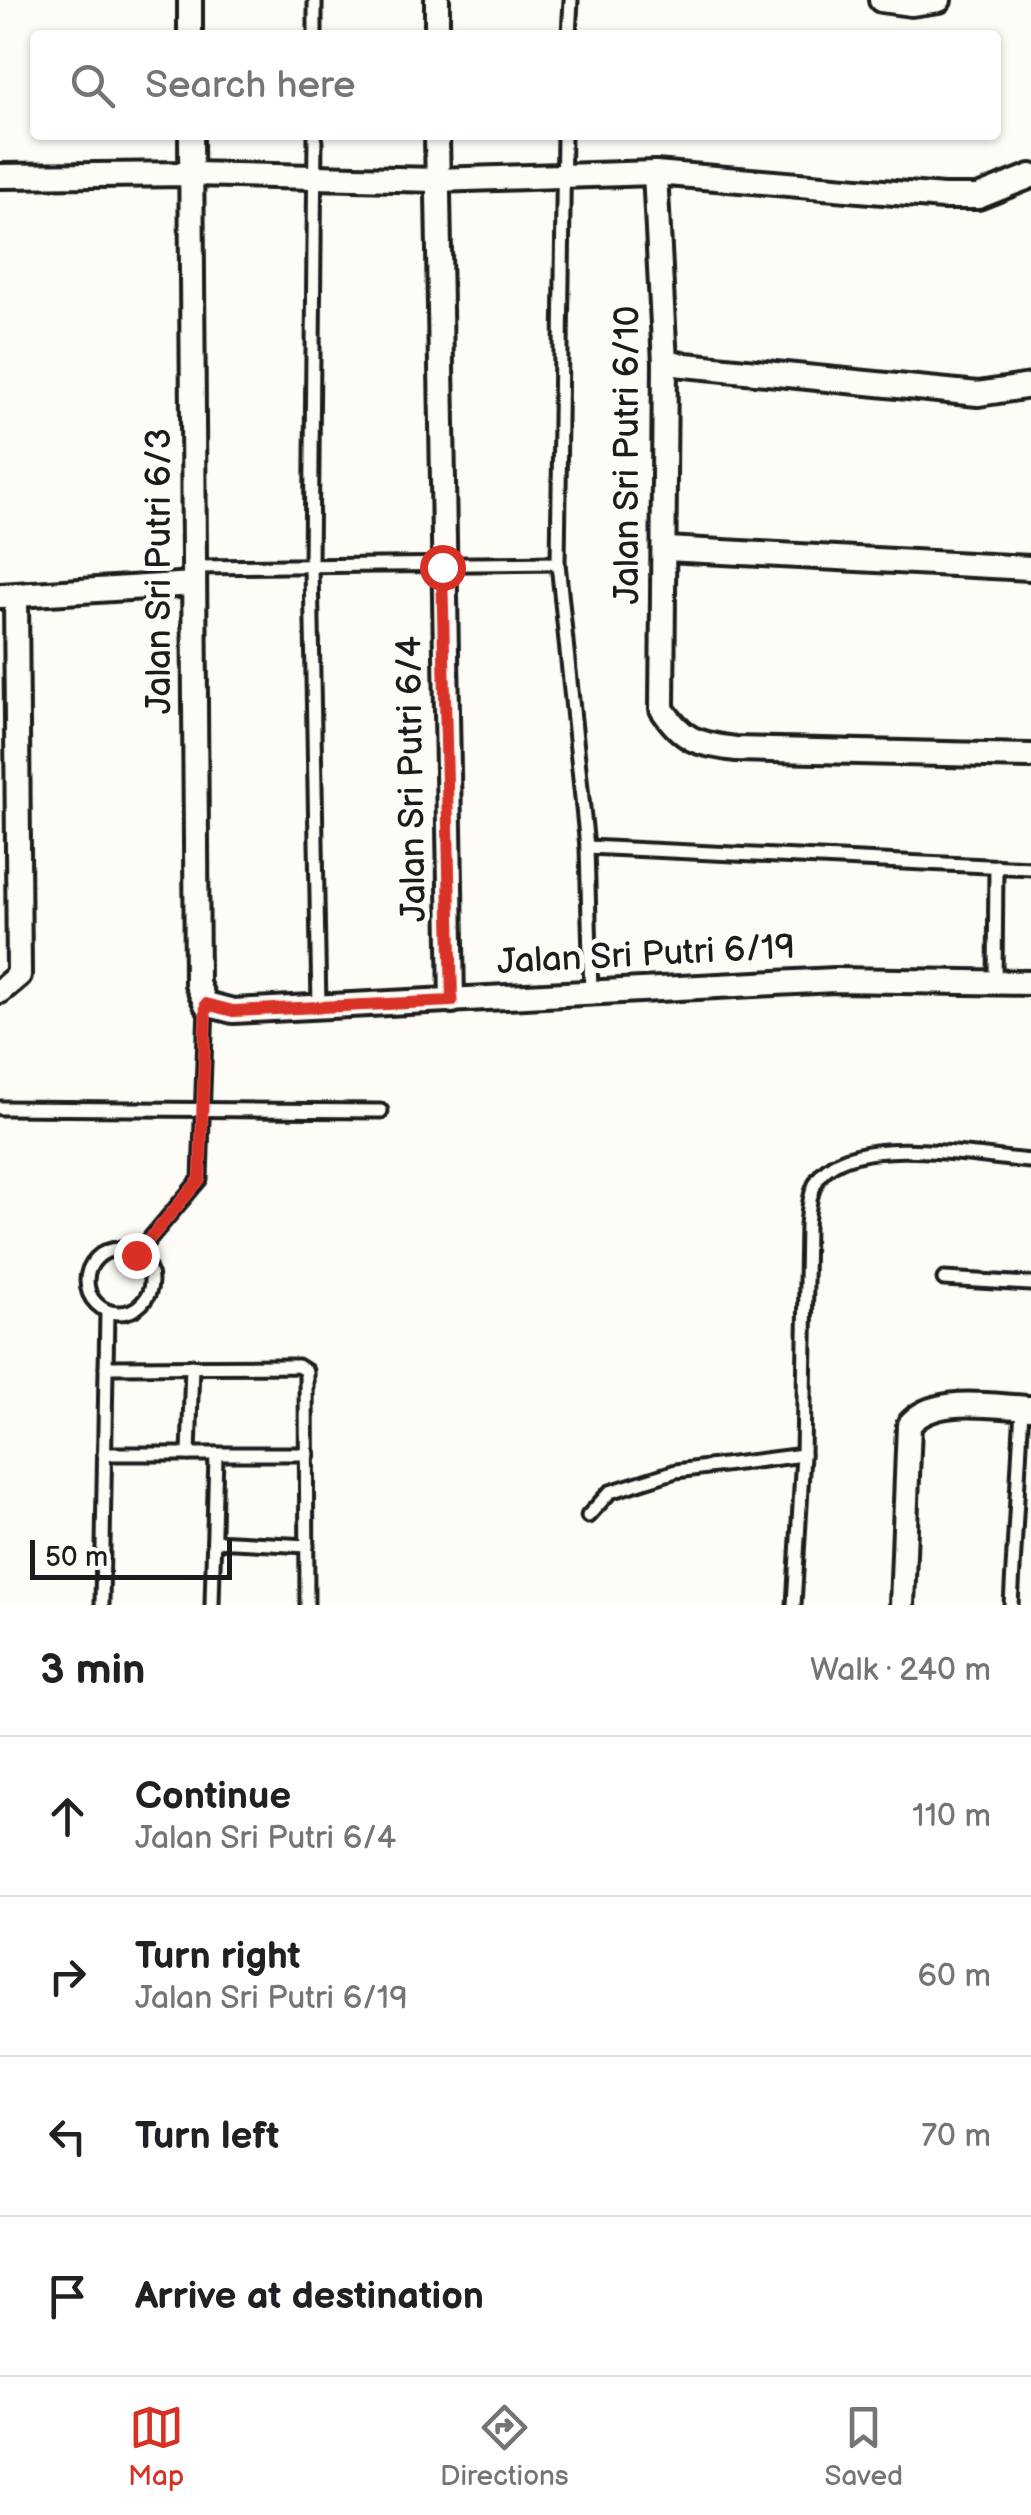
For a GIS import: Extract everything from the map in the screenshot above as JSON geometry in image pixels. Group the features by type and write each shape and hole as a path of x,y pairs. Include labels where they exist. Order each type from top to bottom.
{"street":[{"path":"190,0 190,30"},
{"path":"437,0 437,30"},
{"path":"881,0 939,0"},
{"name":"Jalan Sri Putri 6/3","path":"192,140 198,984 206,1004"},
{"name":"Jalan Sri Putri 6/4","path":"437,140 452,1001"},
{"path":"0,176 192,174 436,180 655,173 943,197 978,196 1031,176"},
{"name":"Jalan Sri Putri 6/10","path":"655,173 665,363 662,709 678,733 702,744 735,749 1031,756"},
{"path":"665,363 978,394 1031,386"},
{"path":"666,549 1031,568"},
{"path":"0,991 19,975 8,597 194,576"},
{"name":"Jalan Sri Putri 6/19","path":"206,1004 233,1011 835,980 1031,982"},
{"path":"902,1605 909,1426 920,1412 941,1406 1026,1408"}],"lane":[{"path":"315,0 315,30"},
{"path":"569,30 571,0"},
{"path":"315,140 312,567 319,1007"},
{"path":"564,140 558,563 586,846 591,993"},
{"path":"194,576 312,567 558,563"},
{"path":"586,846 1031,868"},
{"path":"996,866 996,982"},
{"path":"136,1255 200,1179 206,1004"},
{"path":"0,1108 381,1111"},
{"path":"794,1605 803,1456 810,1193 824,1170 852,1156 888,1150 1031,1161"},
{"path":"116,1250 136,1255 151,1277 148,1295 130,1312 107,1311 90,1295 89,1271 104,1253 116,1250"},
{"path":"944,1278 1031,1284"},
{"path":"102,1605 107,1311"},
{"path":"189,1454 192,1366"},
{"path":"106,1367 298,1366 306,1371 307,1605"},
{"path":"1011,1605 1026,1408"},
{"path":"104,1454 308,1454"},
{"path":"212,1605 216,1454"},
{"path":"588,1516 610,1492 676,1471 803,1456"},
{"path":"214,1541 308,1546"}],"route":[{"path":"136,1255 200,1179 206,1004 233,1011 452,1001 442,567"}]}
